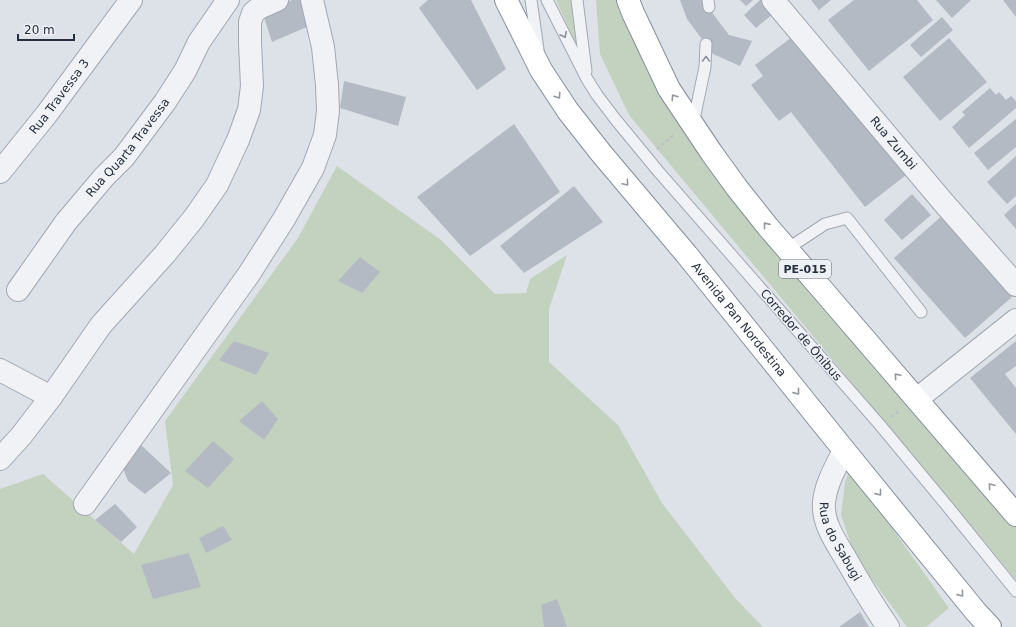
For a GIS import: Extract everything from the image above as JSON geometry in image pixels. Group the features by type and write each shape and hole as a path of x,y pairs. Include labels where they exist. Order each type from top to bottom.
{"highway":[{"name":"Avenida Pan Nordestina","path":"506,0 541,70 568,111 990,627"},
{"name":"PE-015","path":"628,0 670,89 737,188 768,227 1016,515"}],"street":[{"name":"Rua Travessa 3","path":"0,172 46,115 131,0"},
{"name":"Rua Quarta Travessa","path":"18,290 66,222 104,177 124,157 165,102 185,71 199,42 228,0"},
{"path":"0,459 21,436 51,397 101,325 165,254 194,218 217,185 238,140 249,110 252,86 250,22 253,13 259,8 277,0"},
{"path":"85,504 249,274 284,219 313,168 325,135 328,111 328,85 323,47 312,0"},
{"name":"Rua Zumbi","path":"773,0 943,202 1016,285"},
{"path":"917,399 1016,320"},
{"path":"0,370 51,397"},
{"name":"Rua do Sabugi","path":"844,450 832,473 828,487 824,503 826,517 831,533 860,585 888,627"}],"lane":[{"path":"531,0 541,70"},
{"name":"Corredor de Ônibus","path":"547,0 587,79 616,120 880,424 1016,591"},
{"name":"Corredor de Ônibus","path":"577,0 587,79"},
{"path":"693,125 706,67 706,44"},
{"path":"787,249 825,224 847,218 921,312"}],"green space":[{"path":"556,0 572,0 577,46"},
{"path":"596,0 621,0 645,62 1016,521 1016,580 629,115 600,54"},
{"path":"337,166 441,240 495,294 526,293 530,279 567,255 549,309 549,362 618,425 662,503 735,598 763,627 0,627 0,489 43,474 134,554 173,485 165,421 298,238"},
{"path":"850,469 949,608 926,627 907,627 855,556 841,515 845,482"}],"building":[{"path":"292,0 302,0 309,26 272,42 263,14"},
{"path":"428,0 471,0 506,69 477,90 419,8"},
{"path":"680,0 705,0 713,14 729,35 752,41 740,66 713,54 687,19"},
{"path":"740,0 753,0 746,6"},
{"path":"760,0 763,0 774,13 756,28 744,15"},
{"path":"811,0 831,0 819,10"},
{"path":"854,0 917,0 933,20 869,71 828,20"},
{"path":"936,0 971,0 952,18"},
{"path":"1003,0 1016,0 1016,17"},
{"path":"942,17 953,30 921,57 910,45"},
{"path":"796,34 906,175 865,207 791,112 779,121 751,85 763,76 755,65"},
{"path":"949,38 987,82 940,121 903,77"},
{"path":"344,81 406,97 398,126 340,108"},
{"path":"990,88 996,95 999,92 1006,100 1011,96 1016,101 1016,108 969,148 952,127 965,115 962,112"},
{"path":"1016,119 1016,147 988,170 974,153"},
{"path":"514,124 560,192 470,256 417,197"},
{"path":"1016,156 1016,196 1007,204 987,182"},
{"path":"574,186 603,222 524,273 500,246"},
{"path":"912,194 931,215 902,240 884,220"},
{"path":"1016,204 1016,229 1004,215"},
{"path":"944,214 972,247 969,249 1012,297 965,338 894,258"},
{"path":"360,257 380,272 362,293 338,281"},
{"path":"234,341 269,353 256,375 219,360"},
{"path":"1016,341 1016,366 1005,374 1016,388 1016,434 970,378"},
{"path":"262,401 278,419 264,440 239,421"},
{"path":"213,441 234,459 208,488 185,471"},
{"path":"141,445 171,473 145,494 128,481 123,468"},
{"path":"115,504 137,527 121,542 95,520"},
{"path":"223,526 232,540 206,553 199,538"},
{"path":"189,553 201,587 153,599 141,565"},
{"path":"557,599 567,627 544,627 541,605"},
{"path":"860,612 869,627 839,627"}]}
